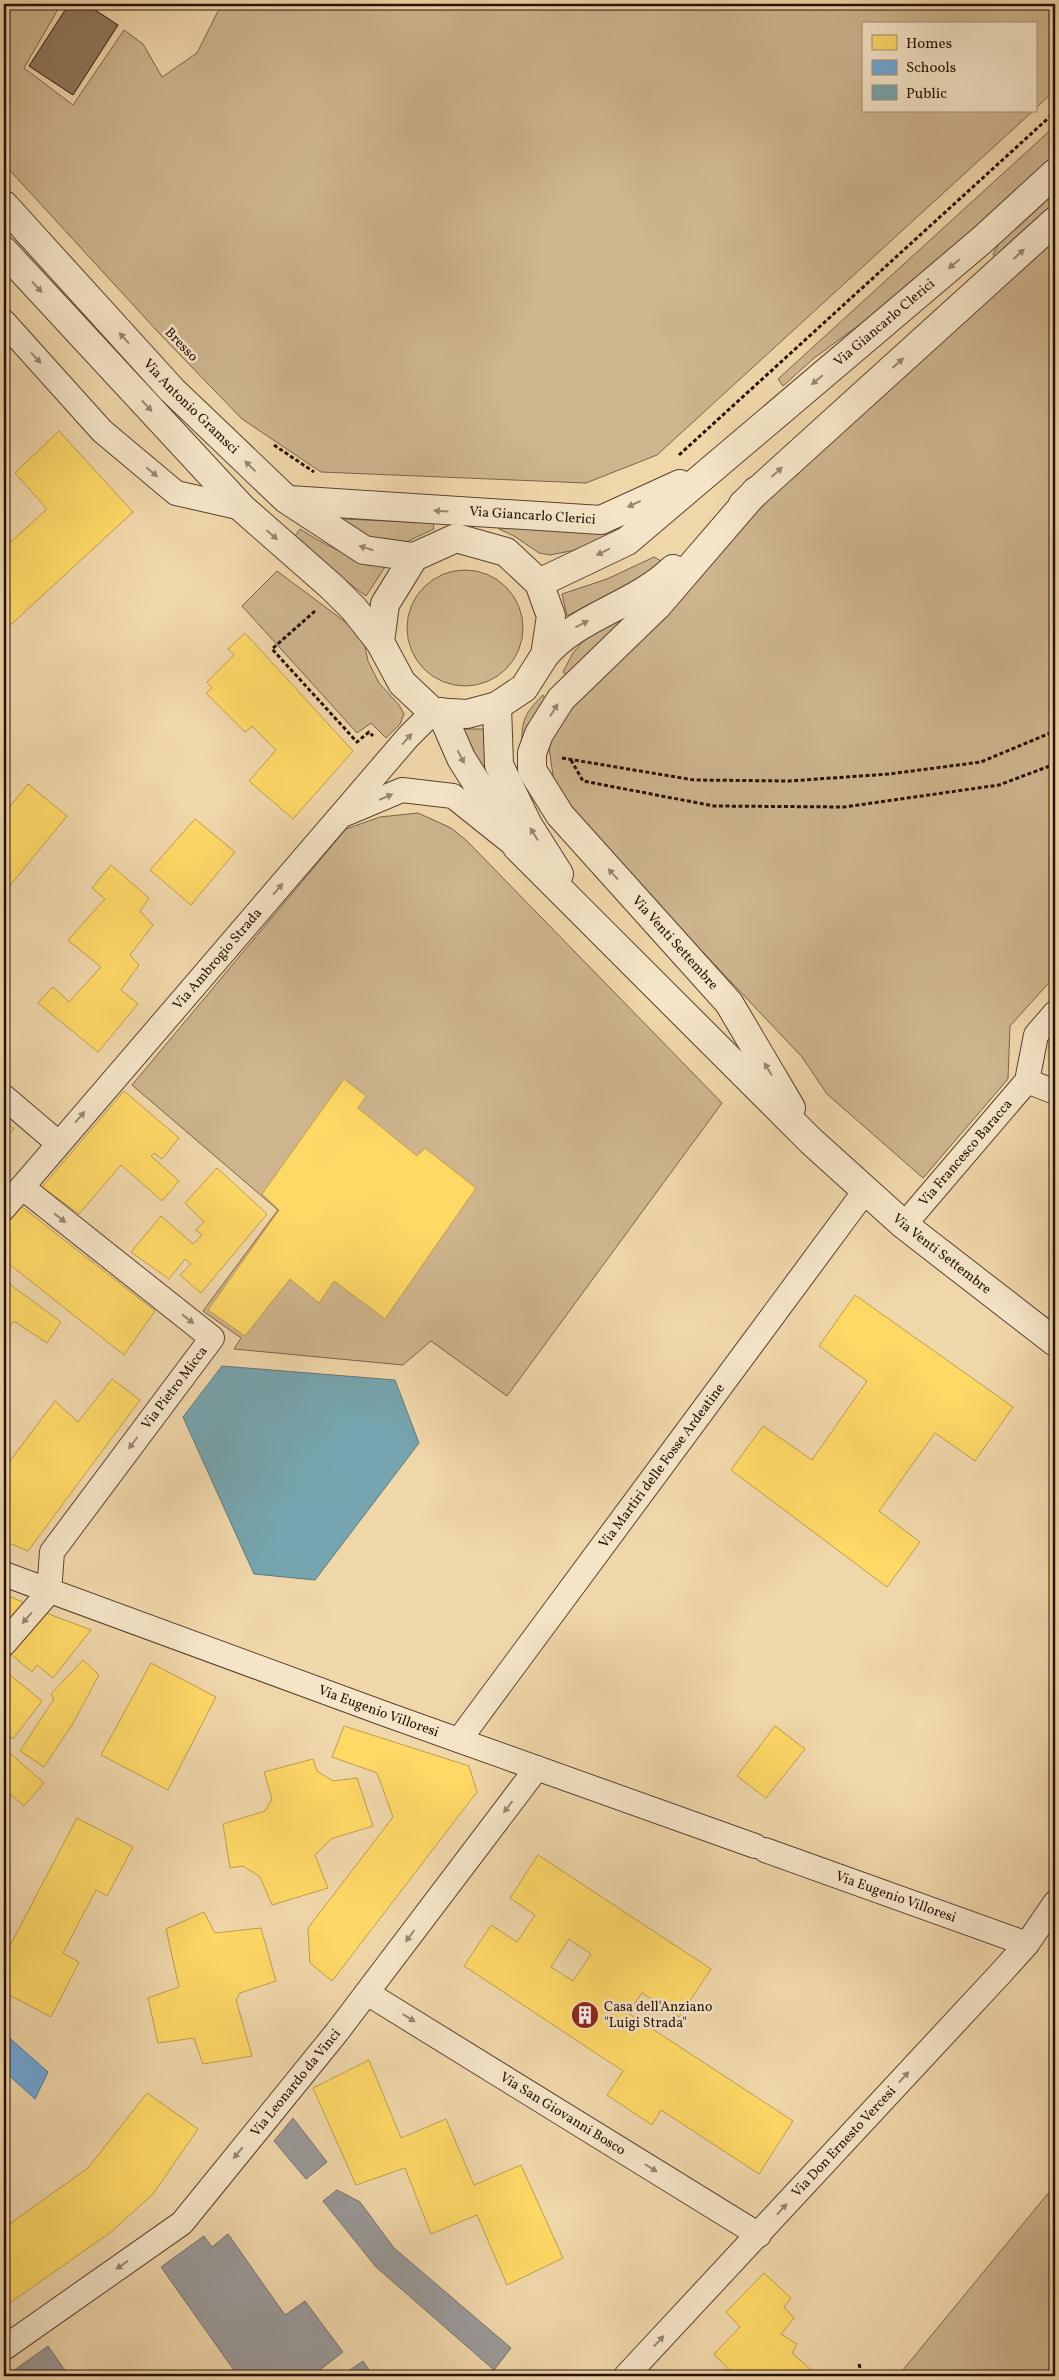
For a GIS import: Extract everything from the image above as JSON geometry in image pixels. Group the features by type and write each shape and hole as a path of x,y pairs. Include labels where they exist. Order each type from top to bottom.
{"street":[{"name":"Via Giancarlo Clerici","path":"539,583 627,541 982,240 1055,172"},
{"name":"Via Antonio Gramsci","path":"4,205 172,390 286,499 364,550 414,557"},
{"path":"4,251 242,508 332,587 354,609 380,642 402,683 437,712 467,714 497,706 524,688 545,655 559,639 578,626 612,610 660,582 756,491 1055,221"},
{"path":"4,322 102,431 176,493 242,508"},
{"name":"Via Giancarlo Clerici","path":"286,499 374,507 601,520 710,470"},
{"name":"Via Venti Settembre","path":"756,491 657,606 561,699 539,734 532,753 532,770 560,816 729,1003 810,1141"},
{"path":"380,642 385,604 414,557 456,538 506,552 539,583 551,616 545,655"},
{"name":"Via Venti Settembre","path":"497,706 498,766 528,824 588,920"},
{"name":"Via Venti Settembre","path":"437,712 461,758 517,847 588,920 810,1141 865,1191 904,1225 1055,1342"},
{"name":"Via Ambrogio Strada","path":"4,1208 408,736 437,712"},
{"path":"341,816 402,790 453,796 517,847"},
{"name":"Via Francesco Baracca","path":"904,1225 1027,1081 1036,1035 1055,1013"},
{"path":"1027,1081 1055,1092"},
{"path":"4,1097 58,1143"},
{"name":"Via Pietro Micca","path":"22,1187 212,1338 52,1552 50,1592"},
{"name":"Via Martiri delle Fosse Ardeatine","path":"459,1740 865,1191"},
{"name":"Via Eugenio Villoresi","path":"4,1574 1027,1944"},
{"path":"4,1644 50,1592"},
{"name":"Via Leonardo da Vinci","path":"4,2348 182,2223 367,1992 537,1768"},
{"name":"Via Don Ernesto Vercesi","path":"626,2376 1027,1944 1055,1903"},
{"name":"Via San Giovanni Bosco","path":"367,1992 758,2235"}],"path":[{"path":"672,460 1055,112"},
{"path":"273,444 322,477"},
{"path":"1055,732 981,762 889,774 789,782 694,780 571,760 583,781 591,784 714,806 844,807 999,785 1055,764"},
{"path":"859,2364 862,2376"}],"shaded area":[{"path":"4,4 61,4 24,68 73,105 124,30 143,44 162,77 197,53 219,9 225,4 1055,4 1055,90 1036,108 1036,22 862,22 862,112 1032,112 657,455 586,483 321,472 242,419 158,332 4,164"},
{"path":"1055,126 1055,163 925,277 814,358 783,386 778,379"},
{"path":"1055,189 1055,209 998,261 993,254 1003,237"},
{"path":"1055,235 1055,976 1010,1026 1008,1079 923,1178 827,1094 802,1057 579,821 555,789 548,741 566,711 692,587 770,495"},
{"path":"643,516 596,546 550,555 539,553 514,536 499,529 499,526"},
{"path":"323,518 433,523 434,529 406,542 372,541"},
{"path":"300,529 341,552 387,564 366,596 292,540"},
{"path":"654,557 661,561 658,568 567,616 562,594 607,579"},
{"path":"465,570 487,574 506,587 519,606 523,628 519,650 506,669 487,682 465,686 443,682 424,669 411,650 407,628 411,606 424,587 443,574"},
{"path":"277,571 352,627 364,641 368,661 379,683 399,705 404,714 400,724 386,738 371,723 357,733 242,606"},
{"path":"634,614 569,677 563,672 573,653 588,635"},
{"path":"543,695 547,704 522,748 522,731 525,718"},
{"path":"459,729 484,729 505,799 494,804"},
{"path":"418,813 451,828 467,841 722,1103 507,1396 431,1341 403,1365 234,1349 241,1338 203,1311 278,1210 132,1085 346,829 380,817"},
{"path":"1055,2185 1055,2376 898,2376"}],"building: Homes":[{"path":"59,431 133,512 4,631 4,548 47,509 15,473"},
{"path":"245,633 353,751 293,819 249,781 276,750 252,726 245,732 206,693 212,688 207,682 234,655 228,649"},
{"path":"28,784 67,816 4,893 4,814"},
{"path":"195,819 235,852 191,905 150,870"},
{"path":"111,865 149,898 140,911 153,925 130,955 139,965 121,990 138,1004 98,1052 38,1003 53,987 69,1002 101,967 68,940 105,899 92,888"},
{"path":"344,1079 366,1096 358,1108 417,1156 425,1148 476,1188 385,1319 334,1281 319,1303 290,1279 245,1336 208,1310 279,1210 262,1194"},
{"path":"124,1091 179,1138 162,1159 154,1153 151,1156 179,1181 162,1201 121,1165 79,1214 42,1187"},
{"path":"4,1120 14,1129 4,1141"},
{"path":"217,1168 267,1214 201,1293 180,1275 191,1264 185,1259 169,1279 131,1252 161,1216 193,1244 202,1235 196,1230 204,1222 185,1203"},
{"path":"21,1206 155,1311 124,1355 4,1260 4,1229"},
{"path":"4,1280 61,1322 47,1343 14,1321 4,1334"},
{"path":"855,1295 1013,1407 975,1461 935,1433 879,1511 920,1542 887,1587 731,1470 763,1426 812,1460 867,1381 819,1346"},
{"path":"112,1379 140,1400 28,1551 4,1541 4,1469 55,1401 78,1422"},
{"path":"4,1594 27,1604 4,1629"},
{"path":"41,1611 91,1630 53,1678 37,1665 32,1672 7,1651"},
{"path":"83,1660 99,1675 72,1725 44,1767 20,1751 54,1699 51,1694"},
{"path":"151,1663 216,1697 168,1790 101,1755"},
{"path":"4,1670 42,1701 13,1739 4,1731"},
{"path":"344,1726 469,1766 477,1792 332,1981 310,1963 308,1928 393,1817 377,1773 332,1757"},
{"path":"775,1726 805,1749 766,1798 737,1776"},
{"path":"4,1748 44,1783 24,1806 4,1789"},
{"path":"313,1759 317,1771 333,1781 357,1778 373,1826 331,1839 315,1855 328,1888 272,1905 260,1877 243,1866 230,1868 223,1824 265,1811 272,1799 264,1772"},
{"path":"77,1818 133,1847 107,1896 96,1890 63,1953 79,1962 51,2017 4,1992 4,1957"},
{"name":"Casa dell'Anziano \"Luigi Strada\"","path":"538,1855 711,1969 679,2017 642,1993 628,2013 793,2121 759,2174 661,2110 652,2125 607,2095 623,2071 464,1966 491,1925 517,1942 535,1915 510,1898","holes":["569,1939 591,1954 573,1981 551,1967"]},
{"path":"204,1912 215,1933 261,1928 276,1981 240,1993 236,2000 252,2056 203,2064 194,2038 158,2043 148,1998 179,1987 166,1929"},
{"path":"369,2060 401,2138 446,2119 474,2185 521,2165 563,2258 507,2285 477,2215 431,2234 405,2168 356,2185 313,2088"},
{"path":"147,2093 198,2129 153,2194 111,2232 4,2307 4,2228 88,2168"},
{"path":"764,2273 791,2298 784,2307 794,2318 781,2334 797,2344 792,2353 810,2369 805,2376 735,2376 714,2354 740,2327 726,2312"}],"building: Schools":[{"path":"4,2033 48,2072 35,2099 4,2071"}],"building: Public":[{"path":"222,1366 395,1380 419,1443 315,1580 254,1574 183,1417"}],"building: Industry":[{"path":"293,2118 327,2162 306,2179 274,2141"},
{"path":"337,2190 360,2202 394,2248 511,2348 494,2370 376,2267 323,2201"},
{"path":"228,2234 285,2315 305,2301 343,2352 312,2376 238,2376 161,2267 204,2236 212,2247"},
{"path":"48,2346 69,2376 6,2376"},
{"path":"363,2361 373,2376 341,2376"}],"building: Other":[{"path":"69,4 86,4 118,25 73,95 29,66"}],"place":[{"name":"Casa dell'Anziano \"Luigi Strada\"","path":"585,2015"}]}
